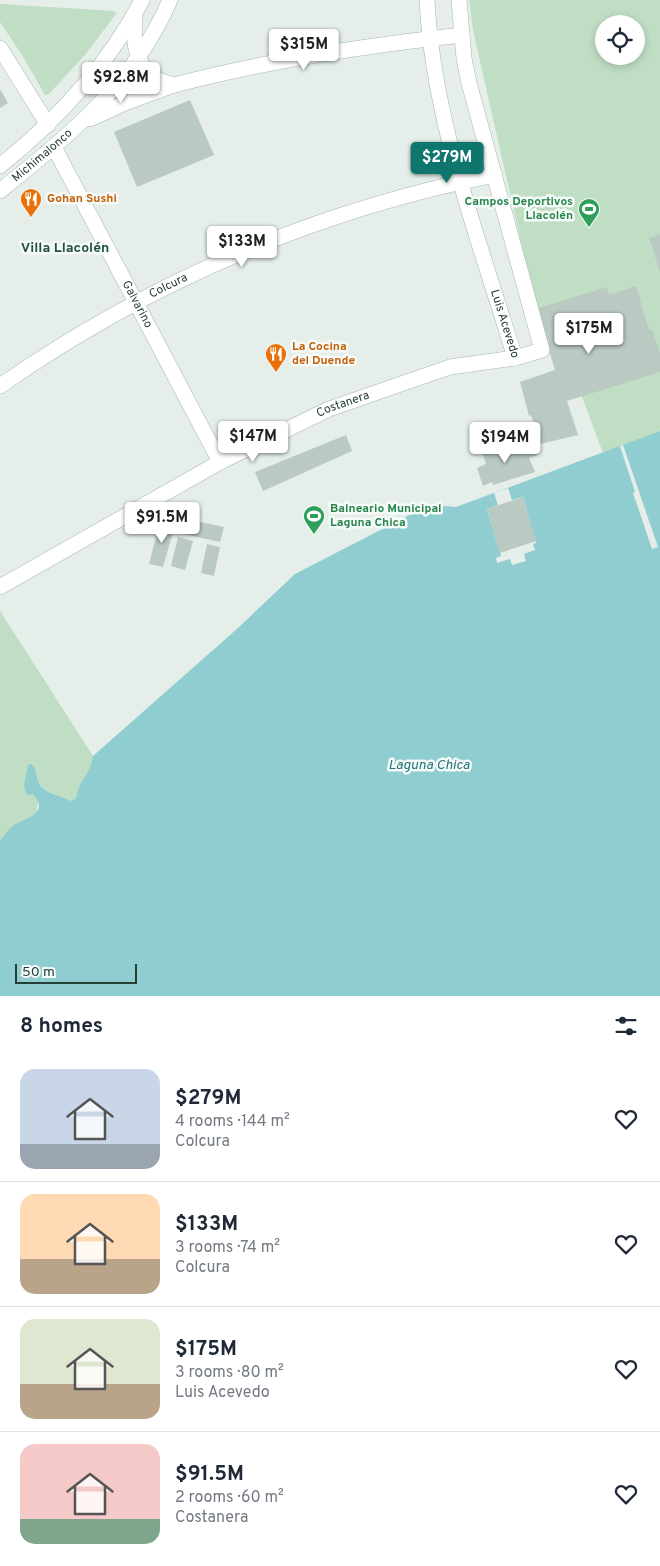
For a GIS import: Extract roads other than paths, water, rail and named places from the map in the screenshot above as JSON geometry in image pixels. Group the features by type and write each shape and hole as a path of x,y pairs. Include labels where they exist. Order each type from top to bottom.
{"street":[{"name":"Michimalonco","path":"0,166 48,125 98,69 135,14 142,0"},
{"name":"Michimalonco","path":"0,191 78,125 109,94 139,59 170,0"},
{"name":"Luis Acevedo","path":"427,0 429,38 439,96 462,182 515,358 542,350 469,84 459,0"},
{"path":"135,14 134,36 139,59 150,75 163,82 174,84"},
{"path":"78,125 174,84 290,58 462,34"},
{"path":"0,48 48,125"},
{"name":"Galvarino","path":"54,146 220,462"},
{"name":"Colcura","path":"0,386 70,339 136,303 226,258 280,236 359,209 462,182 495,176"},
{"name":"Costanera","path":"0,587 220,462 345,403 450,367 515,358"}],"water":[{"name":"Laguna Chica","path":"660,431 660,996 0,996 0,840 12,826 35,814 38,810 38,801 33,794 27,795 24,785 28,765 32,764 34,766 41,787 71,801 76,798 80,785 90,768 93,756 238,628 295,574 429,505 456,507"}],"place":[{"name":"Gohan Sushi","path":"31,218"},
{"name":"Campos Deportivos Llacolén","path":"589,228"},
{"name":"La Cocina del Duende","path":"276,373"},
{"name":"Balneario Municipal Laguna Chica","path":"314,535"}],"district":[{"name":"Villa Llacolén","path":"65,248"}]}
